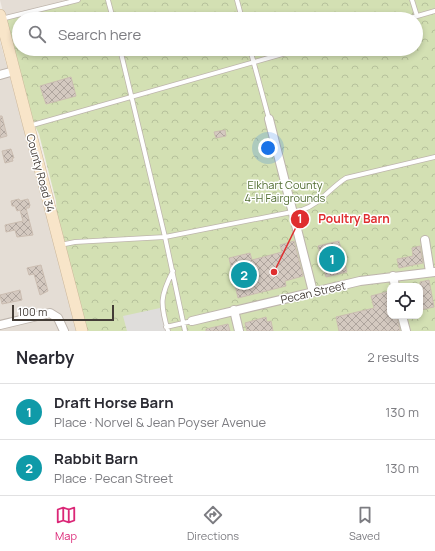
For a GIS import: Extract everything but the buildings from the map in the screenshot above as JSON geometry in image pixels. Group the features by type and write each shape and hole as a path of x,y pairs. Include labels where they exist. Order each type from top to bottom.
{"street":[{"name":"County Road 34","path":"1,18 82,331"},
{"path":"0,75 14,71"},
{"path":"269,119 313,292"},
{"path":"425,240 433,272"},
{"name":"Pecan Street","path":"192,321 360,281 433,272"},
{"path":"393,276 394,283"},
{"path":"234,310 239,331"},
{"path":"0,325 50,313 58,318 64,331"},
{"path":"403,319 406,331"}],"lane":[{"path":"27,12 78,0"},
{"path":"108,0 111,12"},
{"path":"237,0 240,12"},
{"path":"412,0 416,12"},
{"path":"423,14 435,11"},
{"path":"1,18 12,15"},
{"path":"122,56 173,271 185,331"},
{"path":"252,56 269,119"},
{"path":"29,126 275,56"},
{"path":"60,245 75,242 165,237 293,212 315,205 338,182 346,178 435,157"},
{"path":"173,271 164,287 162,298 162,313 167,329 192,321"}],"shaded area":[{"path":"0,0 78,0 34,12 12,12 12,18 5,20"},
{"path":"0,41 79,331 0,331"},
{"path":"160,308 166,331 127,331 123,316"}],"green space":[{"name":"Elkhart County 4-H Fairgrounds","path":"78,0 435,0 435,331 87,331 57,217 56,201 39,134 31,118 15,56 423,56 423,12 34,12"},
{"name":"Elkhart County 4-H Fairgrounds","path":"12,18 12,46 5,20"}],"place":[{"name":"Draft Horse Barn","path":"332,259"},
{"name":"Poultry Barn","path":"274,272"},
{"name":"Rabbit Barn","path":"244,275"}]}
